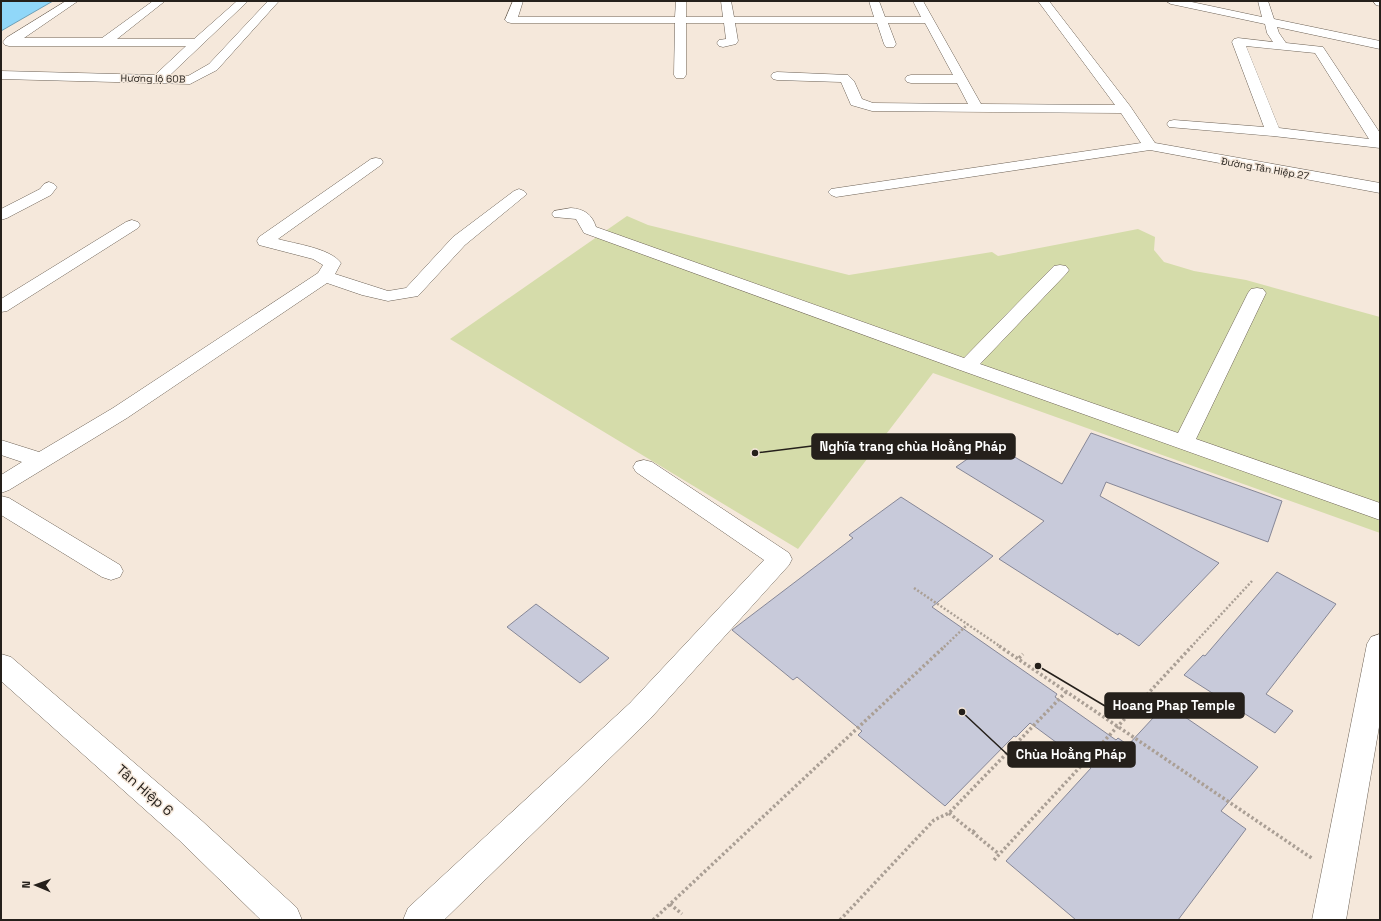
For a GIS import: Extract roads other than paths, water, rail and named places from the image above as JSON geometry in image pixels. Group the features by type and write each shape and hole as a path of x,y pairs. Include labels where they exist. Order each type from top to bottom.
{"street":[{"path":"6,44 74,1"},
{"path":"105,42 160,1"},
{"path":"159,78 243,1"},
{"name":"Hương lộ 60B","path":"1,75 190,80 213,66 274,1"},
{"path":"518,1 511,20 729,20 883,24"},
{"path":"680,75 681,1"},
{"path":"723,43 732,41 726,1"},
{"path":"874,1 890,44"},
{"path":"918,1 977,108"},
{"path":"1043,1 1125,109 1150,146"},
{"path":"1171,1 1380,45"},
{"path":"1263,1 1271,22 1273,33 1282,46"},
{"path":"750,27 883,24 928,20"},
{"path":"6,44 105,42 198,43"},
{"path":"1273,132 1238,42 1319,50 1379,144"},
{"path":"777,76 844,78 848,81 856,102 864,106 1125,109"},
{"path":"911,80 961,79"},
{"path":"1174,124 1273,132 1379,144"},
{"name":"Đường Tân Hiệp 27","path":"836,192 1150,146 1380,188"},
{"path":"1,486 120,413 325,276 332,263 319,255 265,241 376,162"},
{"path":"1,215 46,192 49,187"},
{"path":"325,276 388,296 412,292 459,241 520,194"},
{"path":"560,214 580,214 585,218 590,230 967,366 1380,512"},
{"path":"1,307 132,225"},
{"path":"967,366 1060,270"},
{"path":"1184,442 1257,293"},
{"path":"1,447 41,461"},
{"path":"420,920 640,711 780,558 644,467"},
{"path":"1,504 111,571"},
{"path":"1329,920 1380,644"},
{"name":"Tân Hiệp 6","path":"1,666 190,830 285,920"}],"water":[{"path":"1,1 53,1 1,31"}],"place":[{"name":"Nghĩa trang chùa Hoằng Pháp","path":"755,453"},
{"name":"Hoang Phap Temple","path":"1038,666"},
{"name":"Chùa Hoằng Pháp","path":"962,712"}]}
